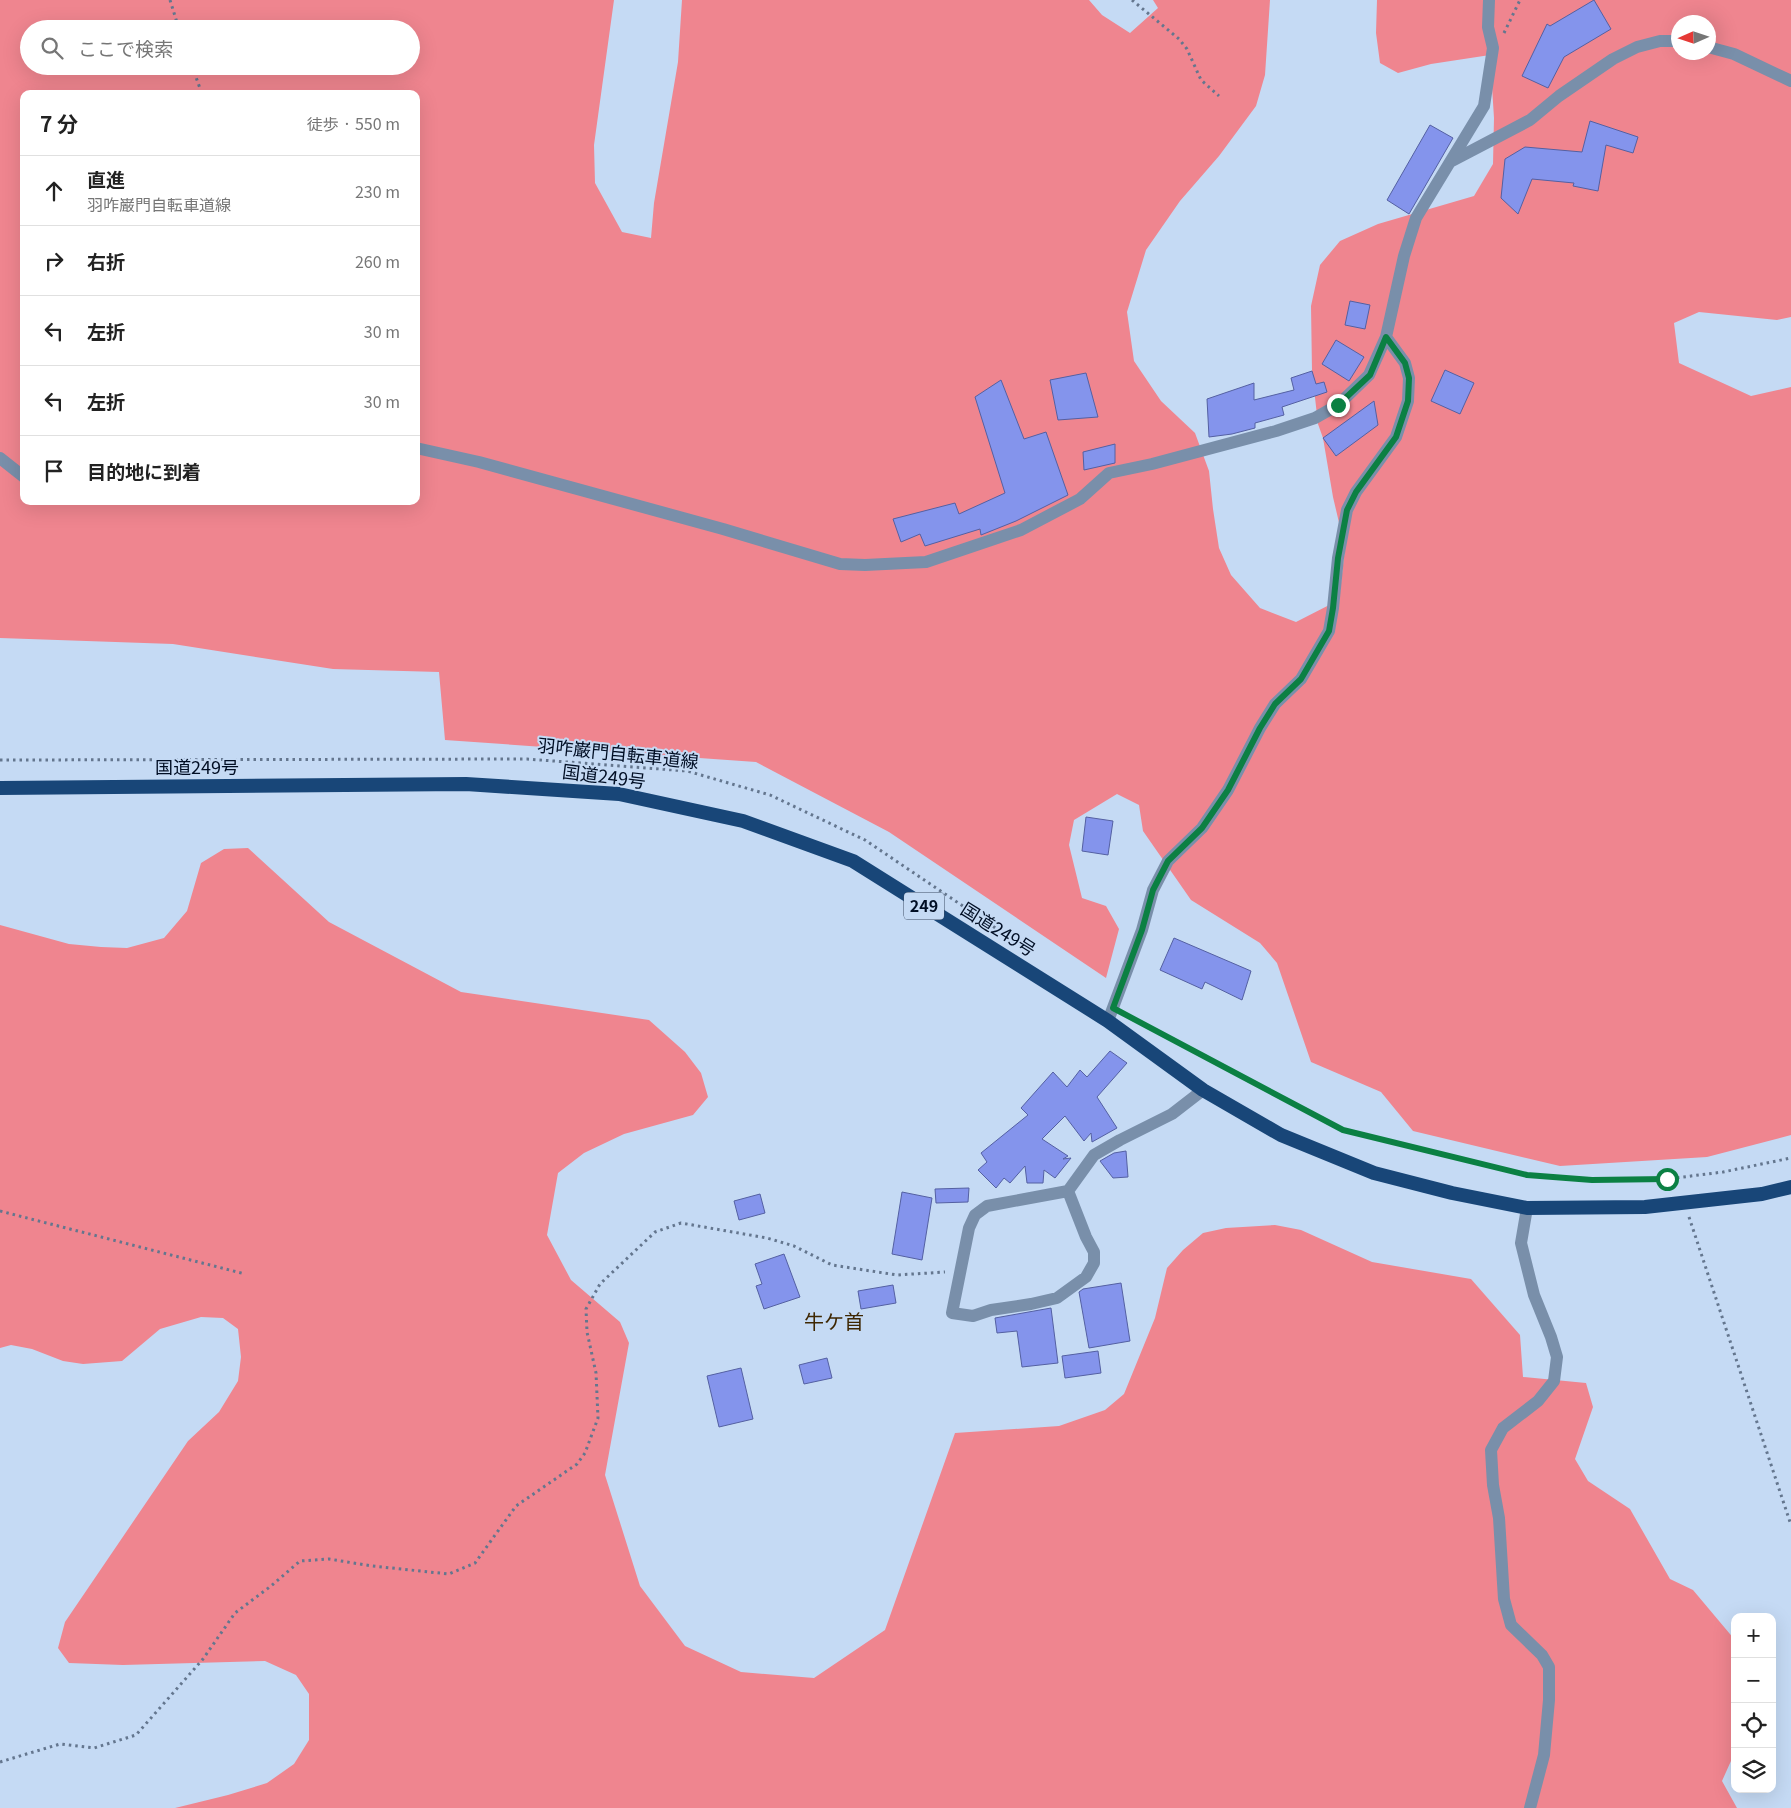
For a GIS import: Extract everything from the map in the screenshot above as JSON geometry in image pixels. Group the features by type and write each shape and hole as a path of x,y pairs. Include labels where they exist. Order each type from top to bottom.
{"highway":[{"name":"国道249号","path":"0,788 466,784 619,794 743,821 853,861 1108,1021 1203,1090 1281,1135 1374,1173 1452,1194 1527,1208 1645,1207 1762,1194 1791,1186"}],"street":[{"path":"420,449 479,462 840,564 865,566 926,562 1021,530 1080,499 1108,473 1152,464 1229,444 1316,418 1338,405 1370,375 1386,337 1404,256 1416,218 1484,106 1493,48 1488,27 1489,0"},
{"path":"1450,162 1530,120 1559,96 1613,59 1636,47 1660,41 1671,41"},
{"path":"1716,48 1734,54 1791,81"},
{"path":"1108,1021 1142,930 1153,890 1168,861 1202,828 1228,790 1260,728 1275,704 1301,679 1329,631 1338,558 1347,510 1356,492 1396,437 1408,401 1409,378 1405,363 1386,337"},
{"path":"0,458 20,474"},
{"path":"1068,1191 1094,1252 1094,1263 1086,1276 1057,1298 990,1310 974,1316 952,1313 969,1228 975,1214 987,1206 1068,1191 1094,1155 1172,1114 1203,1090"},
{"path":"1527,1208 1521,1243 1534,1295 1557,1357 1554,1381 1538,1401 1503,1428 1491,1450 1492,1485 1500,1518 1504,1599 1512,1625 1542,1655 1549,1668 1550,1700 1544,1755 1530,1808"}],"path":[{"path":"170,0 176,20"},
{"path":"1132,0 1179,39 1187,49 1201,80 1219,96"},
{"path":"1492,54 1520,0"},
{"path":"195,75 201,90"},
{"name":"羽咋巌門自転車道線","path":"0,760 527,759 688,771 770,795 865,840 1034,955"},
{"path":"1113,1008 1343,1130 1527,1175 1592,1180 1667,1179 1724,1172 1791,1158"},
{"path":"1685,1203 1791,1525"},
{"path":"0,1211 245,1274"},
{"path":"0,1762 60,1744 94,1748 136,1736 203,1659 235,1613 300,1561 328,1559 372,1566 449,1574 475,1564 516,1506 577,1464 585,1453 598,1418 596,1373 587,1332 586,1309 600,1284 655,1232 681,1223 767,1238 794,1246 832,1265 897,1275 960,1271"}],"shaded area":[{"path":"0,0 614,0 594,145 595,183 622,232 651,238 654,203 678,62 682,0 1089,0 1102,15 1130,33 1158,8 1153,0 1270,0 1265,75 1256,106 1219,156 1180,201 1146,250 1127,312 1134,361 1161,401 1195,433 1209,471 1219,548 1231,575 1260,608 1296,622 1339,600 1345,548 1333,497 1323,438 1318,424 1312,371 1311,306 1320,265 1340,241 1378,224 1474,196 1493,164 1494,118 1490,55 1431,64 1398,73 1380,63 1376,33 1377,0 1791,0 1791,317 1777,320 1699,312 1674,323 1679,363 1751,396 1791,387 1791,1135 1707,1157 1560,1166 1413,1131 1381,1092 1311,1062 1277,963 1260,943 1191,900 1143,831 1139,805 1117,794 1074,820 1069,845 1082,898 1106,906 1119,929 1106,978 889,832 756,762 445,740 439,672 333,669 173,644 0,638"},
{"path":"248,848 329,922 461,992 649,1020 685,1052 701,1073 708,1097 693,1115 624,1134 584,1153 558,1173 547,1235 571,1280 620,1322 629,1343 605,1475 640,1586 685,1646 741,1672 814,1678 885,1630 955,1433 1059,1426 1105,1410 1124,1394 1155,1318 1167,1268 1183,1250 1203,1233 1226,1228 1275,1225 1301,1230 1372,1262 1471,1279 1520,1335 1523,1377 1586,1383 1593,1407 1575,1459 1588,1481 1630,1509 1670,1579 1693,1590 1731,1635 1731,1761 1722,1781 1737,1808 175,1808 267,1783 294,1764 309,1740 309,1694 296,1675 265,1661 123,1665 69,1663 58,1648 65,1622 188,1441 219,1412 238,1381 241,1357 238,1329 223,1318 201,1317 160,1329 122,1361 83,1364 63,1361 32,1349 11,1345 0,1348 0,925 69,944 101,947 127,948 164,938 187,911 201,863 224,849"}],"building":[{"path":"1594,0 1611,29 1564,57 1548,88 1522,76 1547,24 1550,26"},
{"path":"1590,121 1638,137 1633,153 1606,145 1598,191 1573,186 1574,183 1532,179 1518,214 1501,198 1505,159 1525,147 1582,152"},
{"path":"1430,125 1453,138 1409,214 1387,200"},
{"path":"1350,301 1370,305 1365,329 1345,325"},
{"path":"1336,340 1364,357 1349,381 1322,364"},
{"path":"1445,370 1474,383 1460,414 1431,401"},
{"path":"1312,371 1316,384 1324,382 1327,392 1282,407 1284,415 1255,423 1255,428 1209,437 1207,399 1254,383 1254,400 1294,390 1291,378"},
{"path":"1086,373 1098,417 1058,420 1050,380"},
{"path":"1001,380 1024,439 1046,432 1068,495 1016,521 981,535 980,529 925,546 920,534 901,542 893,519 955,503 959,514 1005,493 975,397"},
{"path":"1374,401 1378,425 1336,456 1323,438"},
{"path":"1115,444 1115,463 1084,470 1083,452"},
{"path":"1086,817 1113,821 1108,855 1082,851"},
{"path":"1174,938 1251,971 1242,1000 1205,982 1202,989 1160,970"},
{"path":"1110,1051 1127,1063 1097,1097 1117,1128 1092,1142 1091,1133 1084,1141 1065,1116 1042,1139 1068,1156 1063,1159 1071,1158 1055,1178 1044,1170 1043,1183 1027,1183 1025,1166 1010,1183 1004,1178 996,1188 978,1170 987,1162 981,1153 1028,1115 1021,1108 1053,1072 1067,1087 1080,1070 1087,1077"},
{"path":"1126,1151 1128,1177 1113,1178 1100,1161 1114,1153"},
{"path":"969,1188 968,1202 936,1203 935,1189"},
{"path":"902,1192 932,1198 922,1260 892,1254"},
{"path":"760,1194 765,1213 739,1220 734,1201"},
{"path":"784,1254 800,1297 764,1309 756,1286 762,1284 755,1264"},
{"path":"1121,1283 1130,1341 1089,1348 1079,1292 1083,1289"},
{"path":"893,1285 896,1303 861,1309 858,1291"},
{"path":"1051,1308 1058,1363 1022,1367 1017,1331 997,1333 995,1318"},
{"path":"1098,1351 1101,1373 1065,1378 1062,1356"},
{"path":"827,1358 832,1378 804,1384 799,1365"},
{"path":"741,1368 753,1419 719,1427 707,1376"}],"district":[{"name":"牛ケ首","path":"834,1322"}],"route":[{"path":"1338,405 1370,375 1386,337 1405,363 1409,378 1408,401 1396,437 1370,476 1356,492 1347,510 1338,558 1329,631 1301,679 1275,704 1245,753 1228,790 1202,828 1168,861 1153,890 1142,930 1113,1008 1343,1130 1527,1175 1592,1180 1667,1179"}]}
